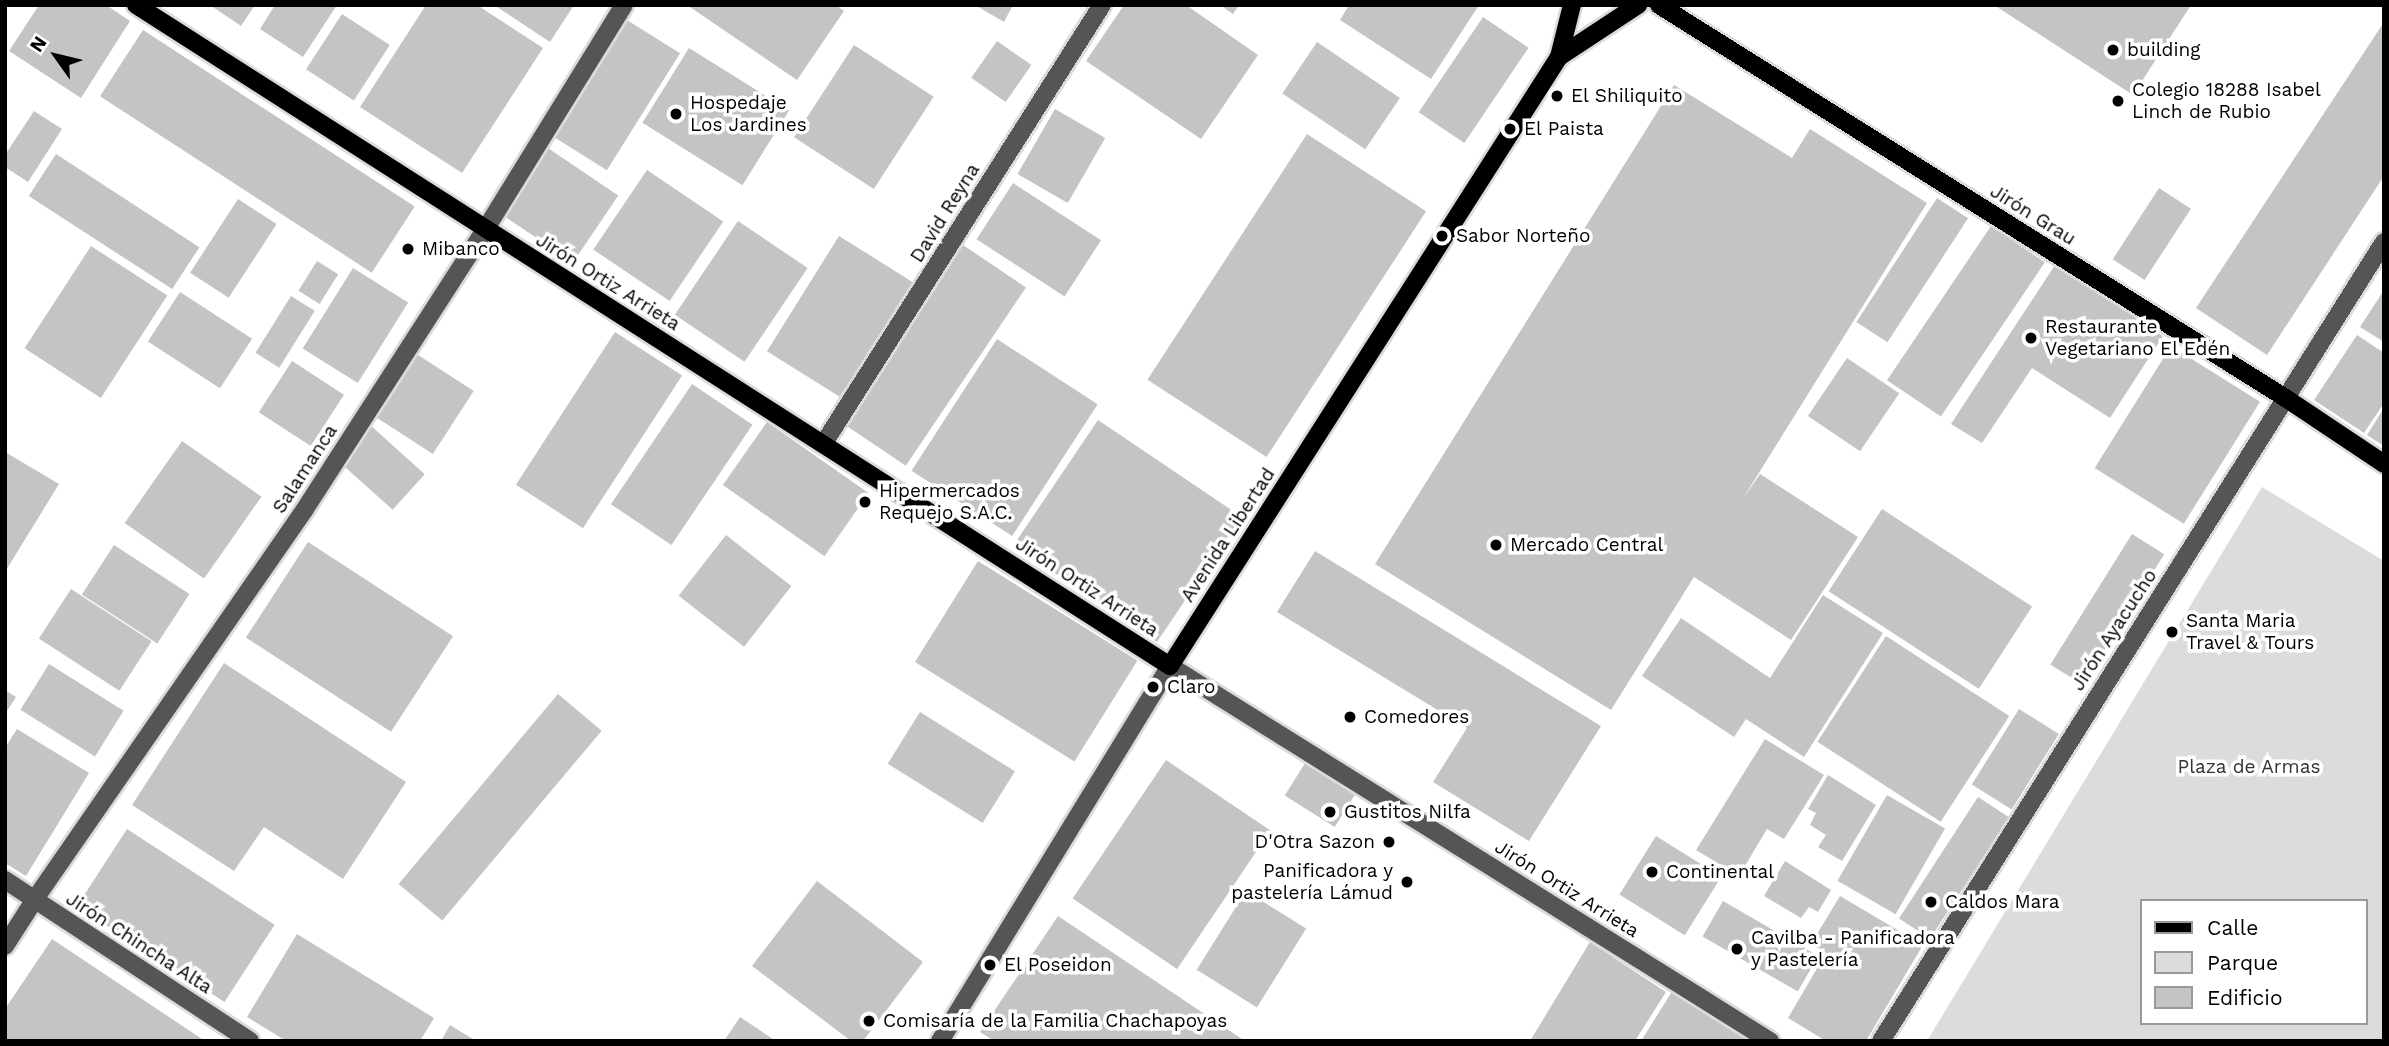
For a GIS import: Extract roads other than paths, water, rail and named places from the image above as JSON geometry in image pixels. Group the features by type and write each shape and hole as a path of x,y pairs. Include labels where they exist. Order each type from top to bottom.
{"main road":[{"name":"Jirón Ortiz Arrieta","path":"136,5 1170,666"},
{"name":"Avenida Libertad","path":"1170,666 1559,57 1572,5"},
{"name":"Avenida Libertad","path":"1559,57 1638,5"},
{"name":"Jirón Grau","path":"1659,5 2287,399 2384,464"}],"street":[{"name":"Salamanca","path":"5,946 305,509 485,230 624,5"},
{"name":"David Reyna","path":"824,443 1102,5"},
{"name":"Jirón Ayacucho","path":"1881,1041 2054,762 2287,399 2384,242"},
{"name":"Avenida Libertad","path":"940,1041 1170,666"},
{"name":"Jirón Ortiz Arrieta","path":"1170,666 1770,1041"},
{"name":"Jirón Chincha Alta","path":"5,880 250,1041"}],"place":[{"name":"building","path":"2113,50"},
{"name":"El Shiliquito","path":"1557,96"},
{"name":"Colegio 18288 Isabel Linch de Rubio","path":"2118,101"},
{"name":"Hospedaje Los Jardines","path":"676,114"},
{"name":"El Paista","path":"1510,129"},
{"name":"Sabor Norteño","path":"1442,236"},
{"name":"Mibanco","path":"408,249"},
{"name":"Restaurante Vegetariano El Edén","path":"2031,338"},
{"name":"Hipermercados Requejo S.A.C.","path":"865,502"},
{"name":"Mercado Central","path":"1496,545"},
{"name":"Santa Maria Travel & Tours","path":"2172,632"},
{"name":"Claro","path":"1153,687"},
{"name":"Comedores","path":"1350,717"},
{"name":"Gustitos Nilfa","path":"1330,812"},
{"name":"D'Otra Sazon","path":"1389,842"},
{"name":"Continental","path":"1652,872"},
{"name":"Panificadora y pastelería Lámud","path":"1407,882"},
{"name":"Caldos Mara","path":"1931,902"},
{"name":"Cavilba - Panificadora y Pastelería","path":"1737,949"},
{"name":"El Poseidon","path":"990,965"},
{"name":"Comisaría de la Familia Chachapoyas","path":"869,1021"}],"park label":[{"name":"Plaza de Armas","path":"2249,767"}]}
